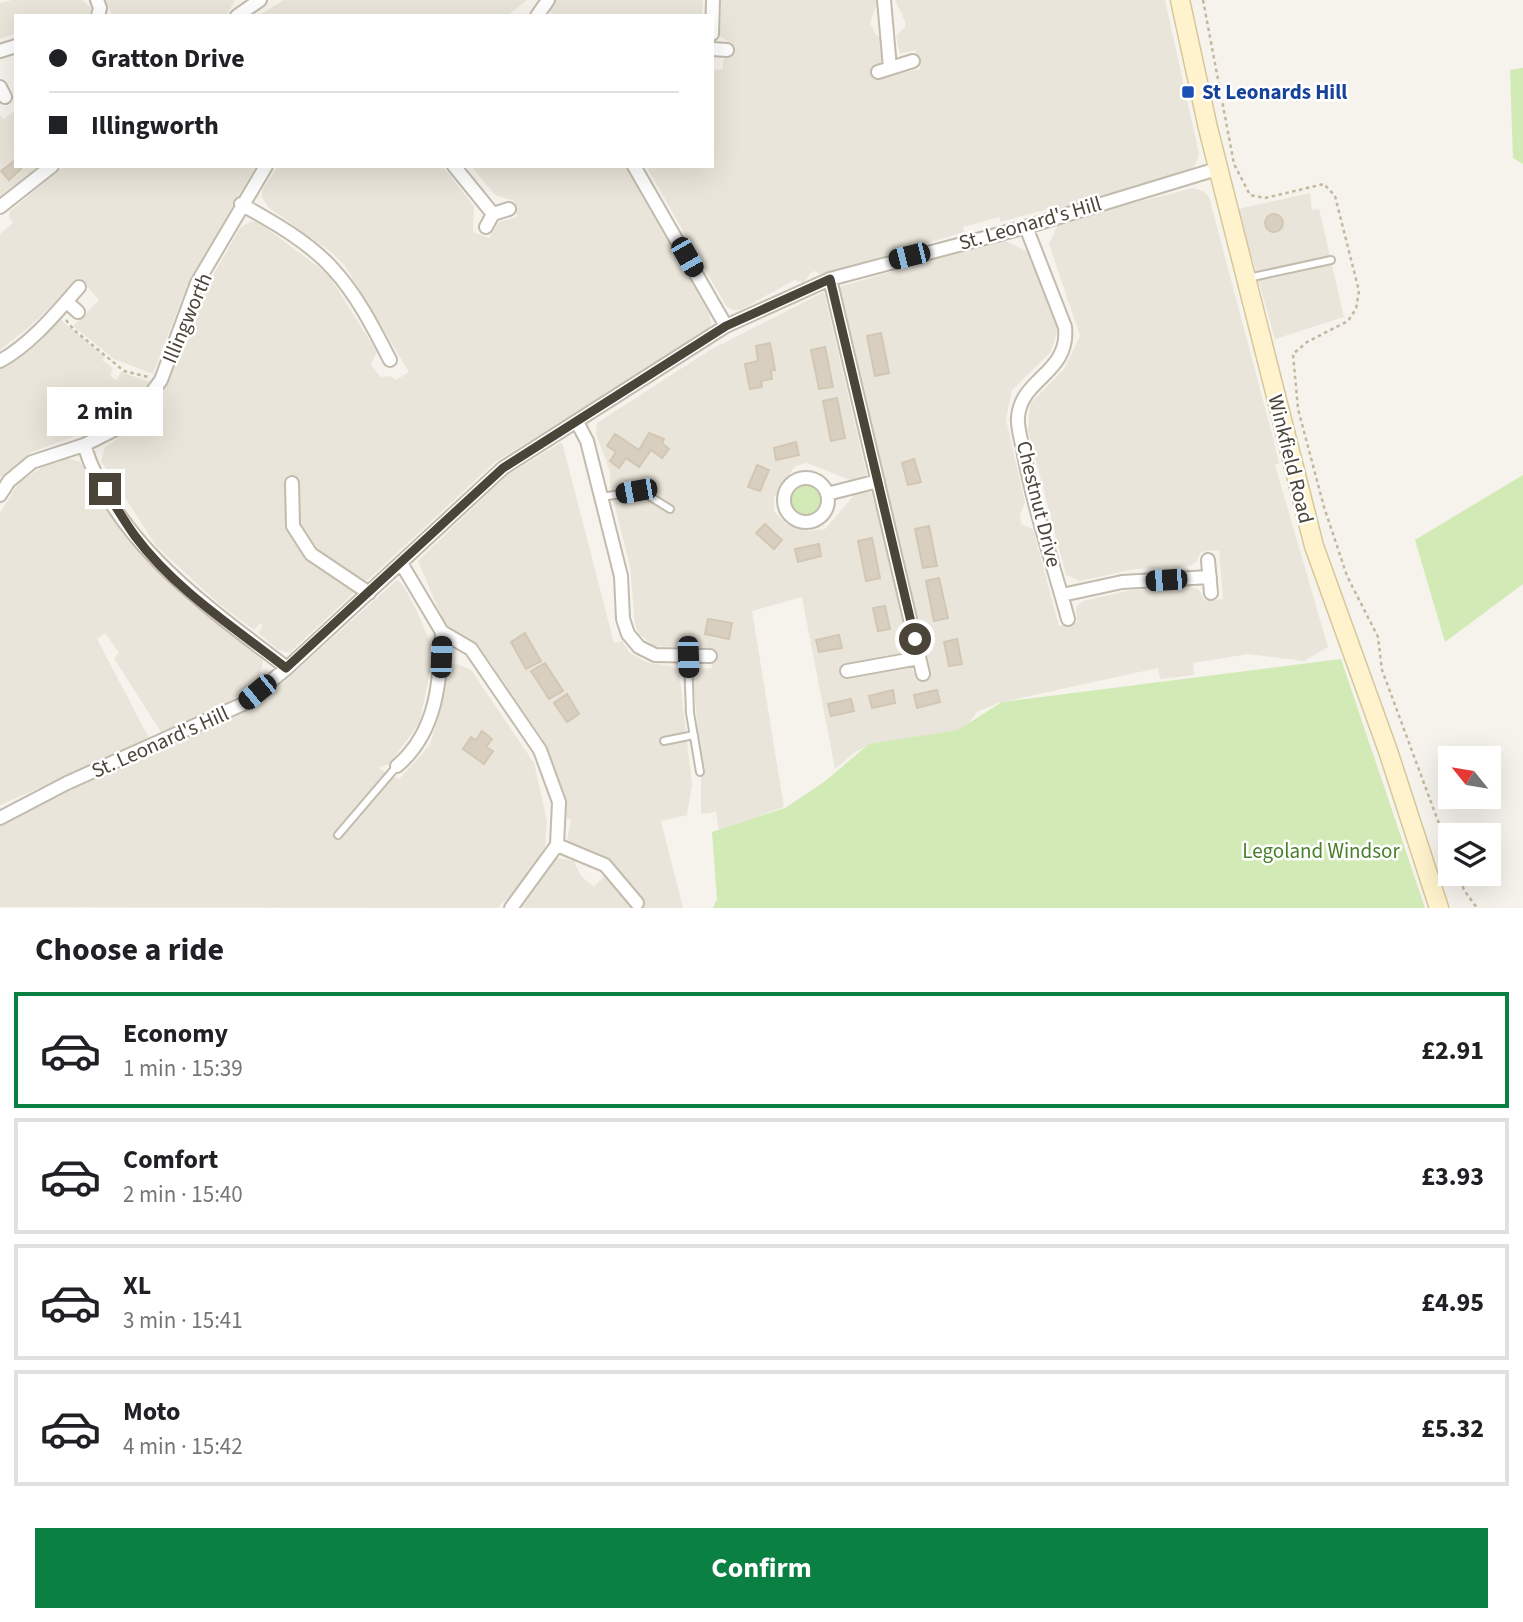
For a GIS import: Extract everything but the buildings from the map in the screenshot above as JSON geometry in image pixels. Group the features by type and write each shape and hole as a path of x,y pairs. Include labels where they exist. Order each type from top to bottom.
{"main road":[{"name":"Winkfield Road","path":"1181,0 1208,128 1321,572 1388,751 1439,908"}],"street":[{"path":"884,0 884,70 913,61"},
{"path":"239,14 252,2"},
{"path":"714,49 727,50"},
{"path":"0,207 49,168"},
{"name":"Illingworth","path":"0,495 9,481 32,462 84,445 130,422 161,380 197,283 265,168"},
{"path":"456,168 493,214"},
{"path":"635,168 726,326"},
{"name":"St. Leonard's Hill","path":"0,818 67,783 243,704 369,593 503,468 726,326 830,279 1026,227 1220,168"},
{"path":"242,204 281,226 333,268 369,319 390,360"},
{"path":"486,227 493,214 509,209"},
{"name":"Chestnut Drive","path":"1026,227 1065,327 1066,338 1061,358 1029,389 1018,416 1027,475 1068,619"},
{"path":"830,279 923,674"},
{"path":"0,361 12,354 63,306 79,287"},
{"path":"63,306 78,312"},
{"path":"577,422 587,441 621,576 623,619 628,634 639,648 647,652 688,657 710,656"},
{"path":"84,445 90,466 128,525 157,561 209,608 286,668"},
{"path":"827,494 878,481"},
{"path":"292,483 293,526 311,554 369,593"},
{"path":"1208,560 1211,593"},
{"path":"401,563 442,632 471,649 540,750 559,802 557,845 510,908"},
{"name":"Chestnut Drive","path":"1062,595 1122,582 1210,577"},
{"path":"397,766 419,744 426,729 440,681 442,632"},
{"path":"848,671 919,658"},
{"path":"557,845 605,865 637,903"}],"lane":[{"path":"1246,279 1331,260"},
{"path":"600,498 641,491 670,509"},
{"path":"688,657 694,735 700,772"},
{"path":"664,741 694,735"},
{"path":"338,835 397,766"}],"path":[{"path":"1203,0 1234,164 1250,195 1265,198 1324,184 1335,196 1359,291 1356,309 1348,321 1307,342 1293,354 1298,408 1324,507 1348,576 1378,637 1382,670 1439,823"},
{"path":"63,306 75,330 124,371 161,380"},
{"path":"1463,886 1478,908"}],"shaded area":[{"path":"12,0 83,0 91,8 90,14 14,14 14,34 0,39 0,3"},
{"path":"105,0 235,0 227,14 112,14"},
{"path":"284,0 527,0 510,14 261,14"},
{"path":"556,0 703,0 702,14 552,14 549,10"},
{"path":"721,0 878,0 870,23 876,35 882,38 884,60 876,67 875,76 885,77 920,69 915,50 900,54 896,36 905,27 905,21 895,0 1165,0 1199,154 1191,170 1143,185 1136,184 1132,189 1057,210 1055,207 1001,222 999,217 963,227 964,232 821,275 815,271 810,273 802,286 801,282 794,280 741,310 733,310 726,306 647,168 714,168 714,70 723,69 723,60 731,55 730,43 720,36"},
{"path":"14,112 14,168 37,168 0,196 0,115 4,119"},
{"path":"63,168 255,168 187,286 153,374 114,359 73,326 99,300 79,278 32,325 0,350 0,234 13,223 9,217 10,211"},
{"path":"277,168 444,168 474,206 473,232 489,238 499,222 517,217 514,201 495,195 473,168 627,168 709,313 711,324 706,333 495,462 289,653 277,649 258,633 263,626 260,623 254,630 219,604 157,547 101,461 105,447 141,422 162,395 201,296 240,228 251,221 258,222 328,274 377,352 371,364 380,377 390,376 396,380 409,372 345,266 331,252 268,207 262,197 262,190"},
{"path":"1193,188 1203,191 1209,197 1273,438 1279,463 1275,465 1328,647 1304,661 1248,654 1193,663 1194,675 1160,679 1158,668 998,703 977,712 963,731 870,744 855,752 835,769 802,597 752,611 784,807 719,831 716,812 701,814 701,762 693,680 693,669 714,668 711,666 716,656 709,649 654,646 639,634 635,624 630,566 610,488 610,472 596,434 597,423 710,350 824,292 867,476 850,480 807,463 795,466 774,497 774,511 786,524 809,531 825,529 856,493 871,492 885,539 908,645 907,653 845,677 910,667 919,677 929,675 892,510 836,288 1001,239 1029,252 1058,330 1050,353 1012,390 1006,419 1025,502 1020,514 1021,524 1033,529 1059,626 1077,622 1076,607 1083,601 1126,591 1190,586 1199,590 1205,601 1223,599 1219,550 1201,552 1196,562 1190,566 1135,569 1080,581 1066,575 1028,431 1030,404 1064,369 1080,336 1049,244 1059,222"},
{"path":"1310,193 1312,210 1319,209 1344,317 1275,339 1238,209"},
{"path":"61,320 105,357 102,360 113,368 110,376 117,380 121,372 150,382 133,405 113,422 32,452 0,478 0,370"},
{"path":"562,442 614,643 622,641 630,653 646,662 670,666 679,671 692,785 687,815 661,821 683,908 514,908 549,856 574,861 581,876 594,887 613,867 567,841 571,820 566,817 560,782 557,782 542,738 483,652 444,623 418,561 506,476"},
{"path":"68,458 80,462 130,541 146,560 190,603 263,660 259,681 226,704 162,734 114,658 119,653 105,633 97,639 150,740 0,805 0,513 19,482 47,464"},
{"path":"397,580 403,585 416,609 431,644 433,658 419,724 389,764 378,768 399,779 430,744 441,708 448,666 454,663 471,670 534,763 547,821 545,847 526,882 497,908 0,907 0,822 58,792 244,712 285,681"}],"green space":[{"path":"1523,68 1523,164 1513,158 1510,70"},
{"path":"1523,475 1523,584 1445,642 1415,540"},
{"path":"806,483 818,488 823,500 818,512 806,517 794,512 789,500 794,488"},
{"name":"Legoland Windsor","path":"1341,659 1425,908 713,908 717,899 712,832 785,808 824,782 869,744 958,730 1002,702"}],"place":[{"name":"St Leonards Hill","path":"1188,92"}],"route":[{"path":"105,489 135,536 157,561 209,608 286,668 503,468 726,326 756,310 830,279 915,639"}]}
